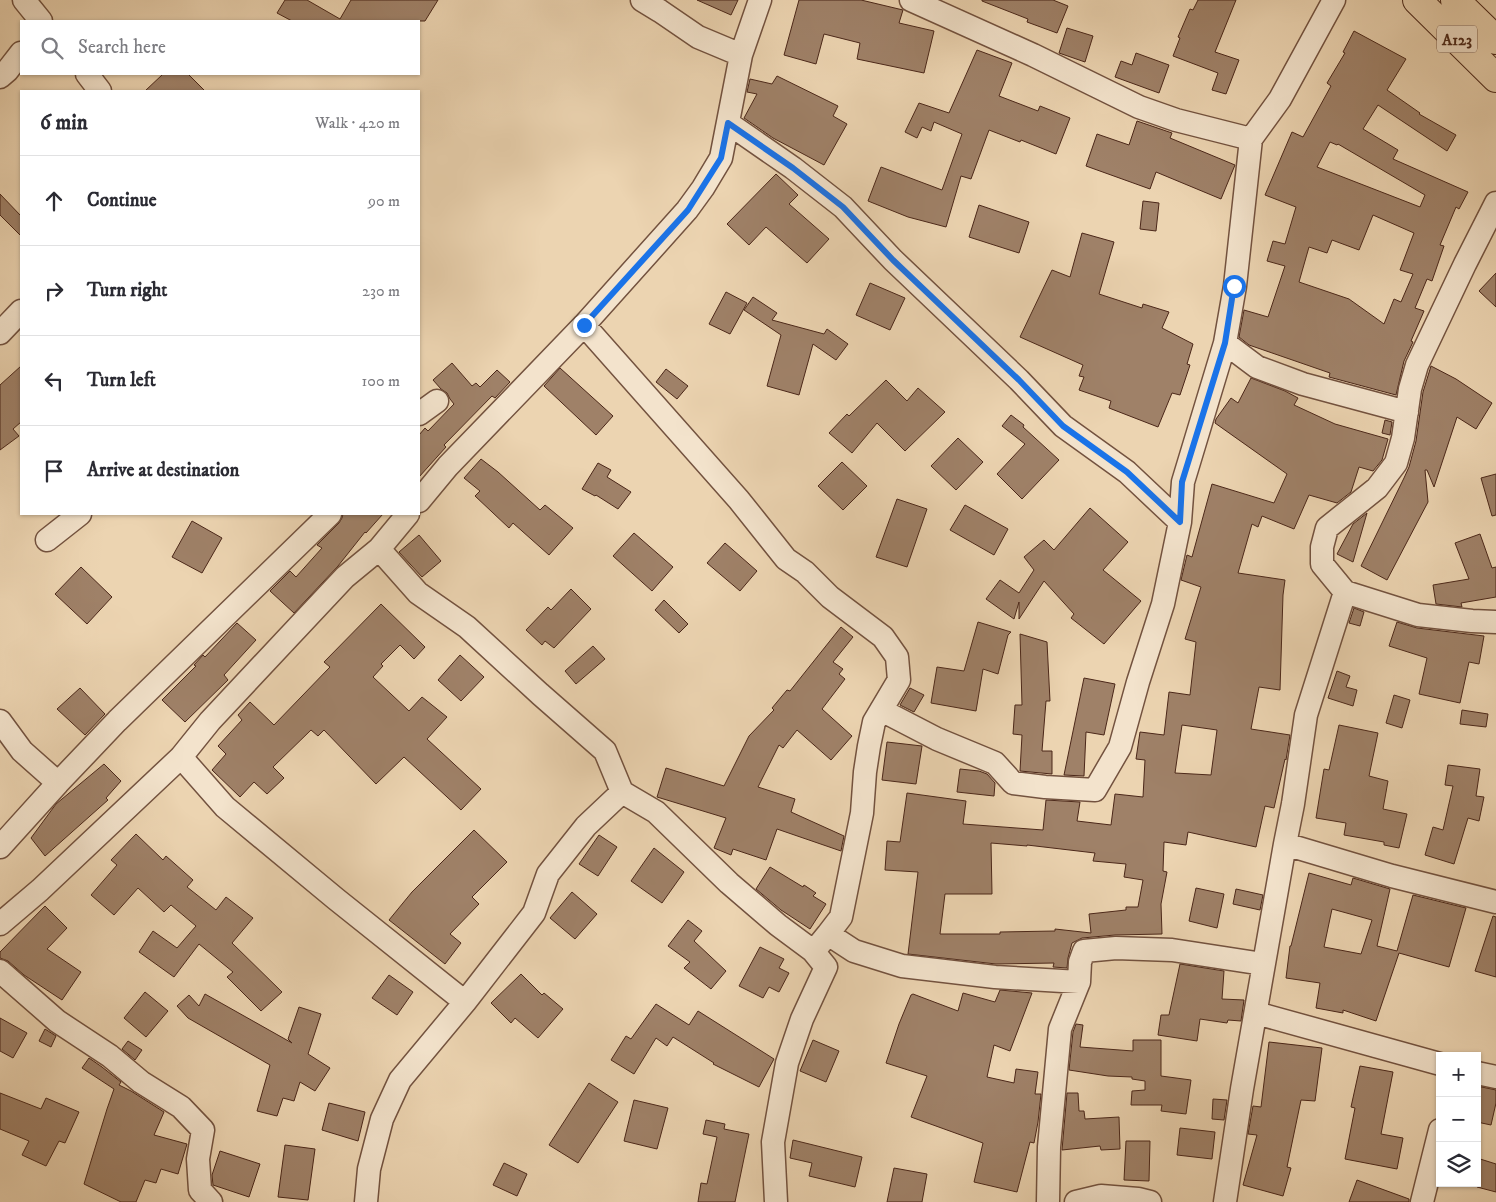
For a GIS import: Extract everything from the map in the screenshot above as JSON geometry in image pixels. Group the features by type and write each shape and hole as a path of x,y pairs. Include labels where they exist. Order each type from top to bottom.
{"highway":[{"name":"A123","path":"1417,0 1496,78"},
{"name":"A123","path":"1455,0 1496,40"}],"street":[{"path":"24,0 40,20"},
{"path":"642,0 698,37 741,56"},
{"path":"420,500 448,466 584,325 688,210 721,158 741,56 760,0"},
{"path":"911,0 1033,55 1138,108 1176,120 1251,139"},
{"path":"881,710 937,739 995,763 1013,783 1095,790 1120,747 1138,682 1164,604 1180,522 1182,482 1225,343 1234,286 1251,139 1280,99 1334,0"},
{"path":"0,77 20,54"},
{"path":"88,75 99,90"},
{"path":"728,123 793,168 843,207 893,260 1019,380 1063,426 1127,472 1180,522"},
{"path":"1496,203 1417,365 1410,389 1403,438 1396,463 1377,488 1327,528 1322,547 1322,564 1345,592 1418,615 1472,622 1496,622"},
{"path":"0,333 20,312"},
{"path":"584,325 739,500 786,559 805,572 830,597 883,637 897,657 899,680 874,722 865,772 862,813 841,917 828,934 802,1020 786,1063 773,1142 776,1202"},
{"path":"1225,343 1256,367 1303,384 1407,412"},
{"path":"420,413 437,401"},
{"path":"47,540 79,515"},
{"path":"0,847 124,714 329,515"},
{"path":"0,924 40,890 181,757 210,721 345,577 379,549 407,515"},
{"path":"379,549 418,593 467,626 605,751 622,792 656,812 729,883 820,959"},
{"path":"1225,1202 1242,1089 1293,804 1306,714 1345,592"},
{"path":"0,721 22,751 58,783"},
{"path":"181,757 225,807 465,1002"},
{"path":"366,1202 369,1169 382,1119 400,1080 465,1002 534,913 548,874 586,826 622,792"},
{"path":"1285,844 1392,876 1496,902"},
{"path":"828,934 854,951 902,966 995,977 1079,982"},
{"path":"1048,1202 1049,1148 1060,1029 1079,982 1080,962 1084,951 1141,948 1172,950 1264,964"},
{"path":"820,959 854,951"},
{"path":"0,971 57,1021 110,1056 141,1082 181,1107 203,1130 198,1158 200,1190 211,1202"},
{"path":"1256,1013 1436,1063"},
{"path":"1481,1074 1496,1077"},
{"path":"1422,1202 1437,1142"},
{"path":"1076,1202 1101,1196 1138,1198 1150,1202"}],"building":[{"path":"285,0 307,0 340,19 351,0 438,0 425,21 290,20 277,13"},
{"path":"697,0 738,0 731,15"},
{"path":"799,0 861,0 903,10 899,23 934,31 924,73 857,59 860,43 824,34 816,64 784,55"},
{"path":"982,0 1053,0 1068,6 1057,33 1027,22 1028,19"},
{"path":"1198,0 1236,0 1215,52 1239,60 1226,94 1212,90 1218,73 1173,56 1180,38 1178,37 1190,9 1193,10"},
{"path":"1067,28 1093,36 1085,62 1059,53"},
{"path":"1354,31 1406,59 1387,90 1419,114 1456,135 1447,151 1378,105 1363,129 1398,150 1393,159 1468,192 1459,209 1456,207 1440,245 1444,246 1432,281 1427,279 1415,308 1424,311 1404,361 1396,395 1329,377 1330,373 1249,345 1239,337 1244,310 1268,317 1285,266 1267,261 1273,241 1285,244 1296,207 1265,195 1292,132 1303,137 1331,86 1327,83 1345,53 1343,52","holes":["1330,142 1338,144 1425,195 1420,207 1317,167","1373,215 1414,233 1400,270 1413,274 1401,302 1394,299 1384,324 1349,299 1299,282 1309,247 1327,253 1332,240 1359,250"]},
{"path":"977,50 1012,63 999,96 1038,111 1040,106 1070,118 1056,154 989,130 971,179 961,176 946,227 908,217 868,201 881,167 942,190 962,134 934,122 931,131 922,127 917,138 905,132 919,103 949,113"},
{"path":"1136,53 1169,65 1159,93 1115,77 1121,61 1132,65"},
{"path":"162,75 189,75 204,90 146,90"},
{"path":"777,76 838,106 833,116 847,124 824,165 773,138 744,118 757,94 747,92 750,79 772,84"},
{"path":"1137,121 1172,133 1170,138 1235,165 1221,199 1156,172 1150,189 1086,166 1097,134 1129,145"},
{"path":"776,174 798,195 789,204 829,239 807,263 766,227 749,245 727,224"},
{"path":"0,194 20,215 20,235 0,215"},
{"path":"1143,201 1159,203 1156,231 1140,229"},
{"path":"979,205 1029,222 1019,253 969,237"},
{"path":"1082,233 1114,242 1099,294 1142,308 1143,304 1169,312 1162,328 1193,344 1187,364 1190,365 1180,395 1172,393 1158,427 1109,408 1111,401 1079,390 1084,377 1079,376 1083,365 1020,337 1052,270 1070,277"},
{"path":"1496,273 1496,307 1479,291"},
{"path":"870,283 905,298 890,330 856,315"},
{"path":"726,292 747,303 730,334 709,324"},
{"path":"753,297 777,313 772,320 824,334 827,329 848,344 836,360 813,344 799,395 767,386 781,335 744,310"},
{"path":"452,363 472,386 476,383 480,387 497,370 510,382 495,398 492,396 444,445 446,447 420,476 420,434 425,428 428,431 454,404 447,393 433,380"},
{"path":"1431,366 1456,379 1492,403 1476,429 1457,417 1434,487 1427,470 1425,470 1428,502 1387,580 1361,566 1409,467 1416,441 1423,392"},
{"path":"20,367 20,423 13,429 19,436 0,450 0,385"},
{"path":"560,368 613,416 596,435 544,386"},
{"path":"666,369 688,386 677,399 656,382"},
{"path":"1251,378 1298,398 1294,405 1335,424 1388,439 1382,460 1373,471 1359,467 1351,492 1337,503 1309,495 1294,529 1262,516 1258,527 1252,524 1238,573 1285,580 1280,690 1259,687 1251,729 1290,735 1274,808 1265,806 1256,847 1188,832 1186,845 1164,842 1163,871 1167,872 1161,904 1162,934 1082,938 1072,943 1067,968 1053,967 1054,963 996,964 908,954 918,872 885,870 887,841 900,842 907,793 966,801 963,824 1043,830 1046,800 1080,802 1077,821 1111,825 1115,794 1143,797 1145,760 1136,759 1140,732 1164,735 1169,692 1190,695 1196,642 1185,639 1201,587 1181,580 1187,555 1192,557 1212,484 1274,503 1287,474 1215,423 1231,398 1238,403","holes":["1182,725 1217,730 1211,775 1175,773","991,843 1095,853 1093,861 1126,864 1124,877 1143,880 1138,907 1126,907 1126,910 1089,914 1091,933 1055,929 1055,931 1000,932 1000,934 940,934 945,894 992,894"]},
{"path":"886,380 907,401 918,388 945,412 905,451 877,423 852,453 829,433 847,414 849,416"},
{"path":"1011,415 1024,425 1023,427 1059,460 1022,499 997,474 1025,444 1002,426"},
{"path":"1385,420 1392,422 1390,435 1382,433"},
{"path":"958,438 983,462 956,490 931,466"},
{"path":"481,459 540,510 545,505 573,528 549,555 513,523 509,528 475,496 480,491 464,478"},
{"path":"842,462 867,486 843,510 818,486"},
{"path":"598,463 611,470 607,477 631,492 618,509 596,495 582,489"},
{"path":"1496,474 1496,515 1492,516 1481,478"},
{"path":"897,499 927,509 907,567 876,557"},
{"path":"965,505 1008,529 994,555 950,530"},
{"path":"1090,508 1128,542 1103,570 1141,601 1104,644 1071,618 1074,614 1044,581 1019,619 1019,602 1014,619 986,599 1000,580 1019,593 1034,570 1024,557 1044,540 1054,550"},
{"path":"1367,513 1353,562 1337,554 1353,524"},
{"path":"343,515 382,515 294,613 270,591 290,571 296,577 322,548 317,545"},
{"path":"192,521 222,538 202,573 172,557"},
{"path":"634,533 673,567 652,591 613,556"},
{"path":"1480,534 1492,568 1496,567 1496,597 1461,603 1462,607 1436,604 1433,585 1469,579 1455,543"},
{"path":"419,535 441,561 422,577 399,552"},
{"path":"725,543 757,571 740,591 707,563"},
{"path":"81,567 112,597 87,624 55,594"},
{"path":"571,589 591,609 554,648 545,641 542,645 526,630 548,607 551,610"},
{"path":"664,600 688,624 679,633 655,610"},
{"path":"381,604 425,647 414,659 400,645 381,664 383,666 373,677 409,711 422,697 447,717 427,739 481,789 461,810 404,757 376,784 324,730 318,736 311,730 273,767 284,778 267,794 254,782 240,797 212,770 226,754 218,746 242,720 238,715 250,702 274,725 330,667 324,662"},
{"path":"1354,608 1364,612 1360,626 1349,623"},
{"path":"978,622 1011,632 1008,635 998,674 983,669 976,711 931,703 937,667 964,671"},
{"path":"1397,622 1417,628 1484,636 1479,664 1469,662 1460,703 1419,694 1427,658 1389,646"},
{"path":"237,623 256,640 224,675 228,680 185,722 162,700 196,666 194,665 203,655 205,657"},
{"path":"841,627 853,637 833,662 843,669 839,674 845,679 822,709 852,736 831,760 797,730 783,748 779,745 758,787 795,799 791,812 844,836 841,851 777,829 766,860 733,849 731,855 714,848 726,818 657,797 666,768 724,786 749,736 774,710 772,708 787,690 790,691"},
{"path":"1020,634 1047,642 1050,701 1046,701 1042,751 1052,751 1052,774 1020,771 1022,735 1013,734 1015,705 1022,705"},
{"path":"593,646 605,659 576,684 565,671"},
{"path":"460,655 484,677 461,701 438,680"},
{"path":"1337,671 1350,676 1346,687 1357,690 1353,706 1328,698"},
{"path":"1084,678 1115,684 1104,735 1086,732 1084,776 1064,775"},
{"path":"80,688 105,714 85,735 57,709"},
{"path":"910,688 924,695 914,712 900,705"},
{"path":"1394,695 1410,700 1402,728 1386,723"},
{"path":"1462,710 1488,714 1486,727 1460,724"},
{"path":"1339,725 1378,733 1369,776 1388,781 1383,809 1407,814 1399,848 1384,845 1384,842 1344,835 1346,823 1316,818 1324,769 1329,770"},
{"path":"887,742 922,746 916,784 882,780"},
{"path":"104,764 121,781 106,798 108,800 45,856 31,838 56,804"},
{"path":"1448,765 1480,769 1476,796 1484,797 1479,821 1468,818 1454,864 1425,855 1433,827 1443,830 1453,786 1445,785"},
{"path":"960,769 987,774 995,783 994,796 957,792"},
{"path":"474,830 507,862 472,897 479,904 450,934 461,943 445,964 389,920 412,892"},
{"path":"136,834 163,860 166,856 193,880 187,887 216,910 226,897 253,918 232,943 282,992 261,1011 227,977 233,972 199,944 174,977 139,952 153,931 177,948 196,926 171,905 164,912 138,888 114,915 91,895 117,865 111,860"},
{"path":"599,835 617,847 598,876 579,864"},
{"path":"654,848 684,872 662,903 631,881"},
{"path":"770,867 803,887 804,885 816,893 813,896 826,904 810,929 781,910 756,889"},
{"path":"1309,873 1351,885 1353,878 1390,889 1377,946 1397,951 1413,895 1466,908 1449,967 1399,953 1376,1021 1343,1010 1343,1013 1316,1008 1320,983 1286,978 1291,946","holes":["1332,909 1372,920 1361,954 1324,947"]},
{"path":"1196,888 1224,894 1217,928 1189,921"},
{"path":"1236,889 1263,895 1260,910 1233,904"},
{"path":"572,892 597,914 575,939 550,918"},
{"path":"45,906 67,928 47,949 81,972 62,1000 24,975 8,961 0,958 0,952"},
{"path":"1493,916 1496,917 1496,977 1475,971"},
{"path":"688,920 702,931 694,941 726,971 711,989 684,968 690,962 668,946"},
{"path":"760,947 784,959 779,968 789,973 779,992 769,987 763,998 739,986"},
{"path":"1180,964 1224,971 1222,999 1244,1000 1241,1021 1228,1020 1227,1023 1200,1019 1197,1041 1158,1035 1161,1015 1169,1015"},
{"path":"521,974 542,995 544,993 563,1009 538,1038 515,1018 511,1023 491,1003"},
{"path":"389,975 413,992 397,1015 372,998"},
{"path":"1000,990 1032,993 1010,1051 994,1045 987,1077 1014,1083 1016,1069 1038,1072 1035,1094 1041,1094 1034,1143 1030,1142 1017,1192 974,1182 983,1143 911,1117 927,1076 886,1063 911,995 913,994 958,1011 963,993 995,1002"},
{"path":"145,992 168,1011 146,1037 124,1018"},
{"path":"205,994 292,1043 288,1039 299,1007 321,1014 308,1054 330,1068 315,1091 300,1082 294,1101 283,1098 277,1116 257,1111 270,1065 188,1018 177,1006 189,995 199,1006"},
{"path":"656,1004 689,1025 698,1011 774,1059 759,1087 713,1064 673,1037 667,1046 656,1038 634,1074 611,1060 626,1036 631,1039"},
{"path":"0,1018 27,1033 13,1058 0,1051"},
{"path":"1076,1024 1083,1025 1080,1047 1133,1051 1133,1040 1161,1040 1161,1076 1191,1080 1186,1114 1161,1111 1162,1105 1131,1105 1132,1091 1145,1090 1145,1081 1132,1079 1132,1077 1108,1076 1069,1070 1073,1032"},
{"path":"45,1029 56,1036 51,1047 39,1041"},
{"path":"813,1040 839,1051 826,1082 800,1071"},
{"path":"128,1041 142,1050 135,1060 122,1049"},
{"path":"1269,1042 1322,1048 1315,1101 1301,1100 1287,1167 1291,1168 1283,1196 1243,1185 1257,1135 1248,1134 1253,1106 1261,1107"},
{"path":"89,1058 121,1082 119,1085 164,1112 154,1135 187,1144 178,1174 161,1169 156,1183 145,1180 136,1202 121,1202 84,1184 114,1089 82,1068"},
{"path":"1360,1066 1393,1072 1381,1134 1403,1138 1397,1169 1345,1159 1355,1108 1351,1107"},
{"path":"589,1083 618,1102 578,1163 549,1145"},
{"path":"1481,1087 1496,1090 1496,1103 1491,1125 1481,1123"},
{"path":"0,1093 41,1109 46,1098 79,1112 65,1143 59,1141 46,1166 22,1155 29,1141 0,1129"},
{"path":"1067,1093 1078,1093 1079,1111 1084,1111 1085,1119 1119,1117 1120,1149 1101,1150 1100,1146 1062,1150"},
{"path":"1213,1099 1227,1100 1224,1120 1212,1119"},
{"path":"634,1100 668,1108 657,1149 624,1141"},
{"path":"329,1103 365,1112 358,1141 322,1130"},
{"path":"706,1120 725,1124 724,1129 749,1134 735,1202 698,1202 701,1183 707,1184 717,1137 703,1134"},
{"path":"1180,1128 1215,1132 1212,1159 1177,1155"},
{"path":"793,1140 862,1157 855,1187 809,1176 812,1163 790,1158"},
{"path":"1126,1141 1150,1141 1149,1181 1124,1180"},
{"path":"285,1145 315,1149 308,1200 278,1197"},
{"path":"220,1151 260,1164 249,1197 213,1185 212,1175"},
{"path":"1481,1159 1496,1164 1496,1192 1477,1187 1481,1187"},
{"path":"504,1163 527,1174 517,1196 493,1185"},
{"path":"894,1168 927,1174 922,1202 887,1202"},
{"path":"1357,1180 1409,1199 1409,1202 1349,1202"}],"route":[{"path":"584,325 688,210 721,158 728,123 793,168 843,207 893,260 1019,380 1063,426 1127,472 1180,522 1182,482 1210,397 1225,343 1234,286"}]}
